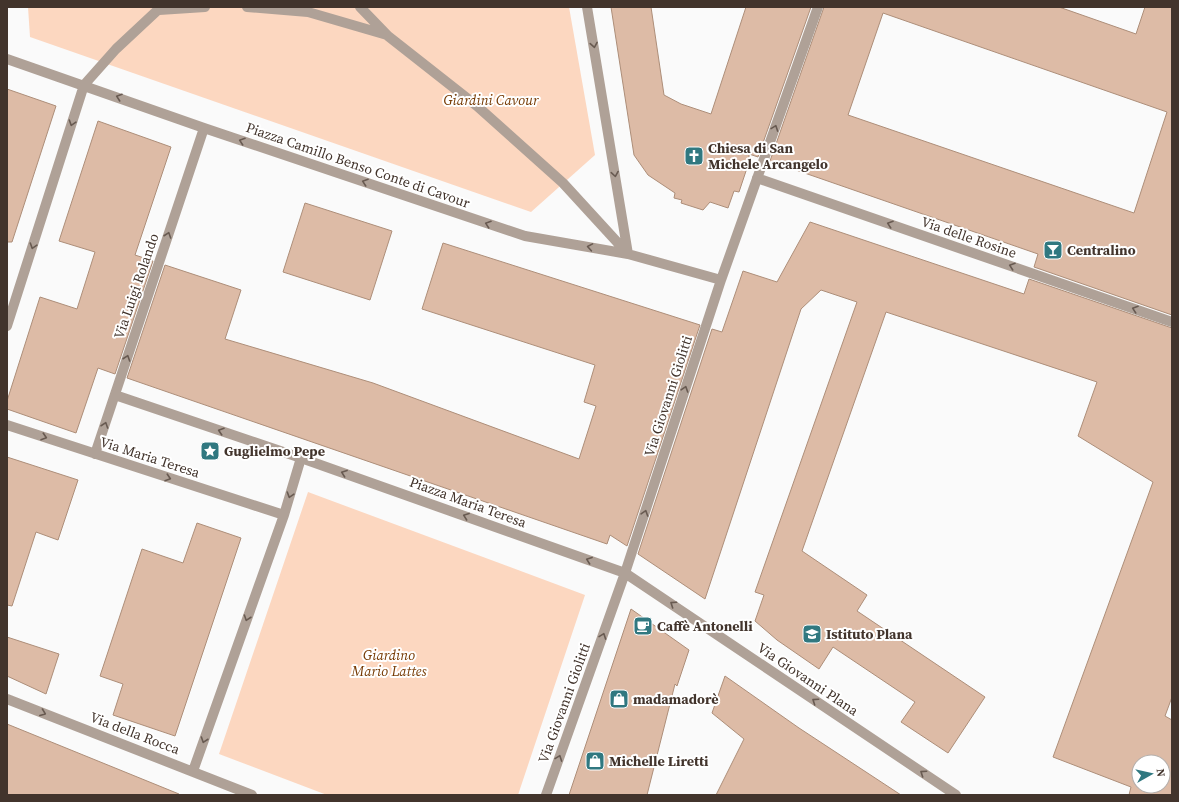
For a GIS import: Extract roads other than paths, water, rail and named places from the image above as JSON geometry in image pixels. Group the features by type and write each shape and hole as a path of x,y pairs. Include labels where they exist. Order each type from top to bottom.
{"street":[{"path":"7,326 84,85 116,49 160,9 205,7"},
{"path":"247,7 308,12 388,36"},
{"path":"360,7 388,36 477,106 563,183 628,254"},
{"path":"587,7 628,254"},
{"name":"Via Giovanni Giolitti","path":"546,795 625,573 721,280 818,7"},
{"name":"Piazza Camillo Benso Conte di Cavour","path":"7,56 204,128 525,236 628,254 721,280"},
{"name":"Via Luigi Rolando","path":"95,454 204,128"},
{"name":"Via delle Rosine","path":"757,178 1172,322"},
{"name":"Piazza Maria Teresa","path":"114,395 301,458 625,573"},
{"name":"Via Maria Teresa","path":"7,425 284,515"},
{"path":"193,771 284,515 301,458"},
{"name":"Via Giovanni Plana","path":"625,573 956,795"},
{"name":"Via della Rocca","path":"7,699 252,795"}],"place":[{"name":"Chiesa di San Michele Arcangelo","path":"694,156"},
{"name":"Centralino","path":"1053,250"},
{"name":"Guglielmo Pepe","path":"210,451"},
{"name":"Caffè Antonelli","path":"643,626"},
{"name":"Istituto Plana","path":"812,634"},
{"name":"madamadorè","path":"619,699"},
{"name":"Michelle Liretti","path":"595,761"}],"park label":[{"name":"Giardini Cavour","path":"491,100"},
{"name":"Giardino Mario Lattes","path":"389,664"}]}
